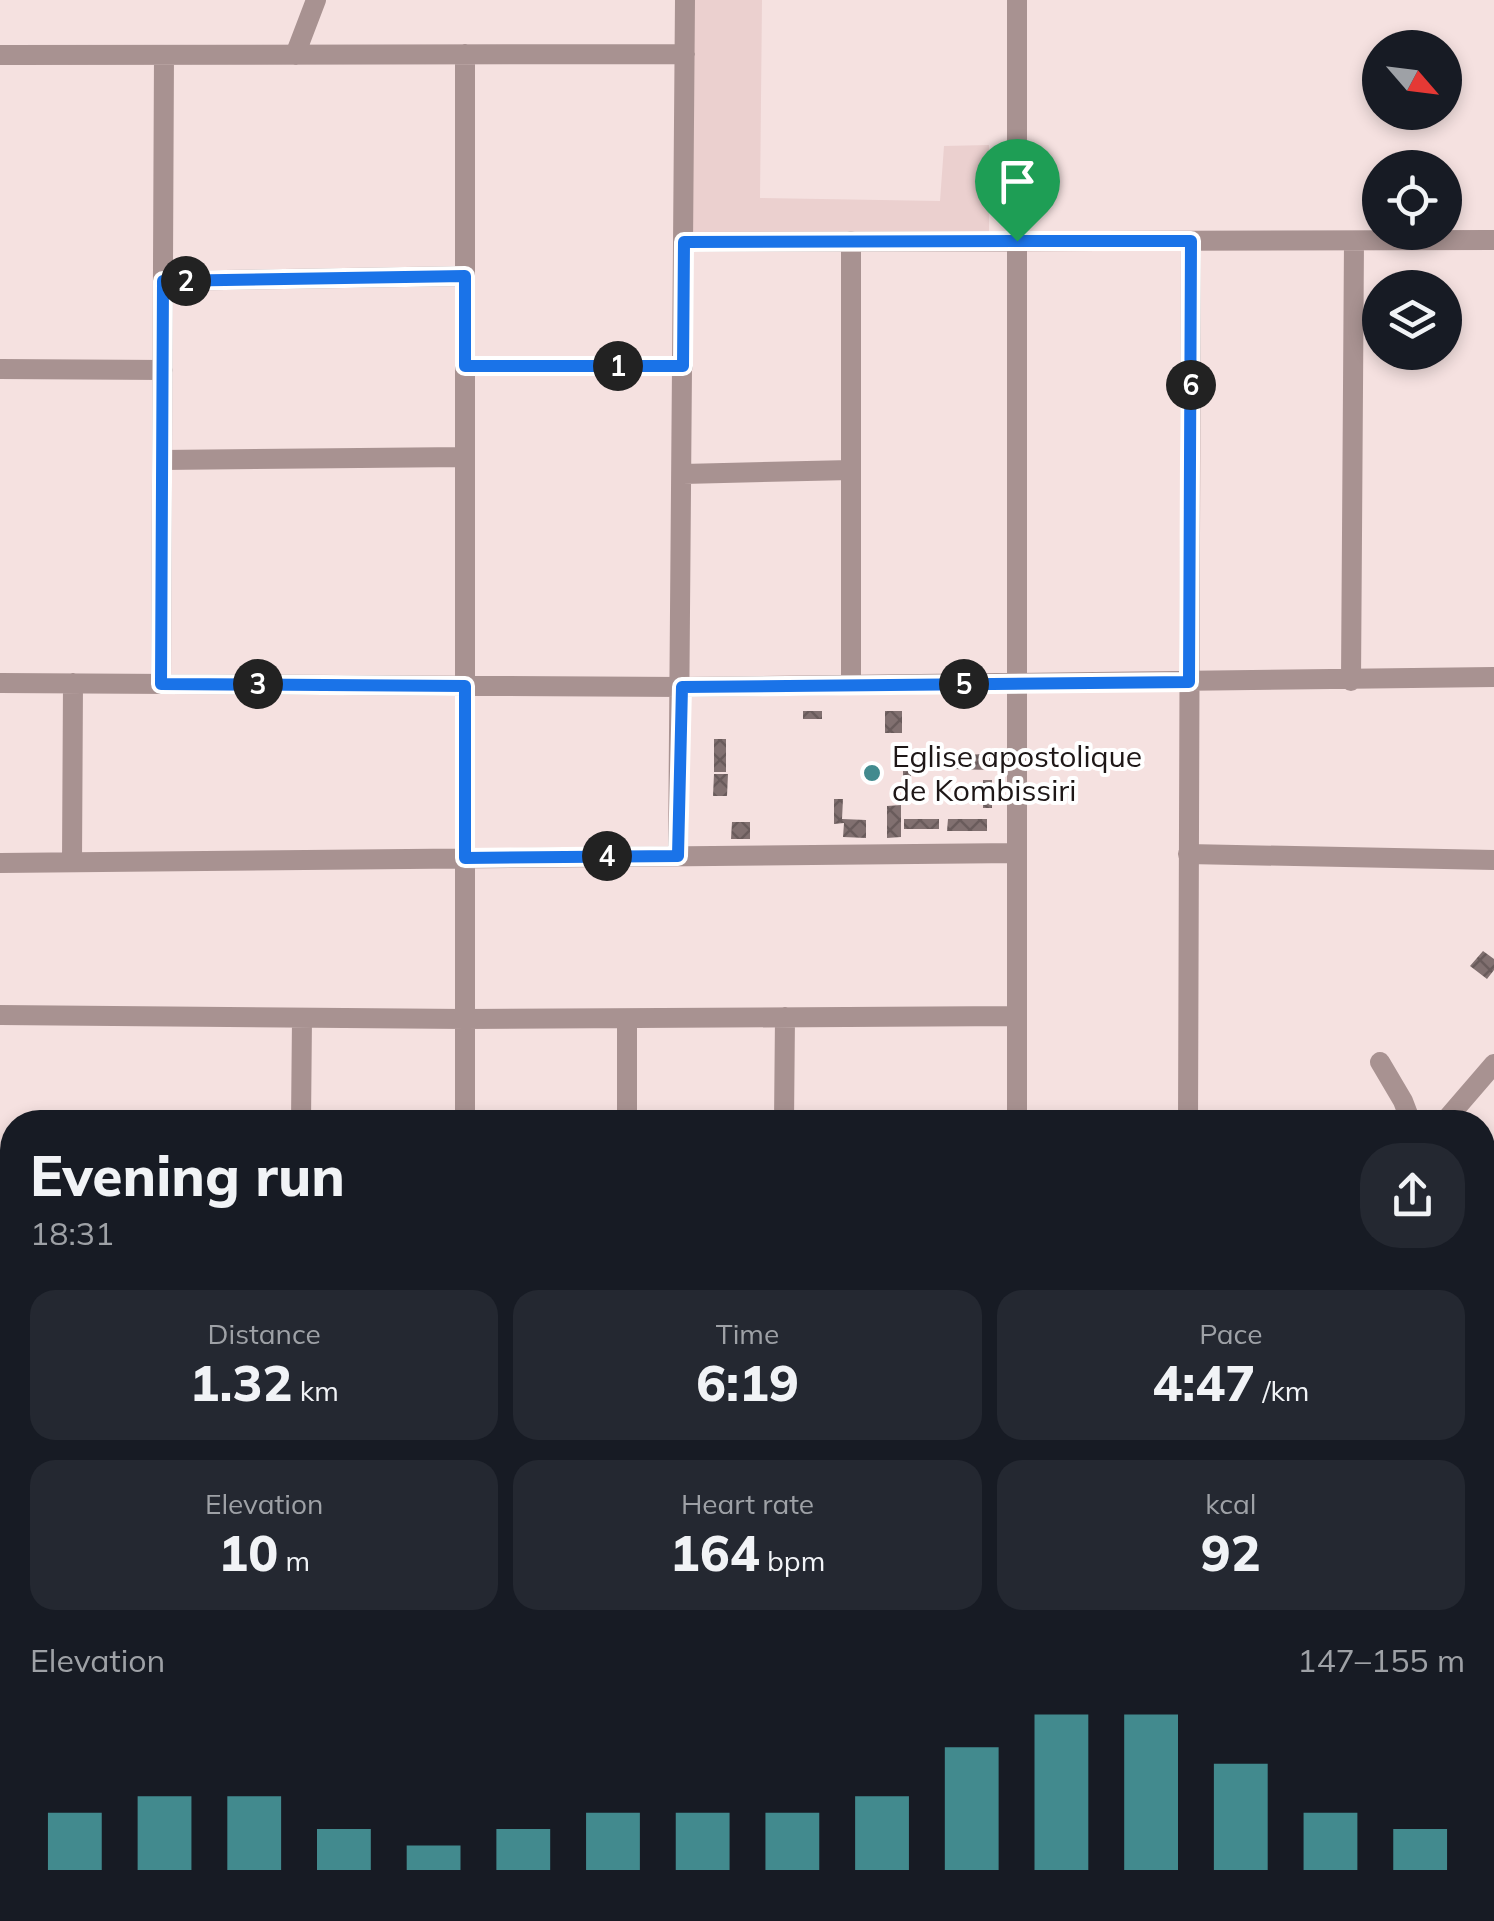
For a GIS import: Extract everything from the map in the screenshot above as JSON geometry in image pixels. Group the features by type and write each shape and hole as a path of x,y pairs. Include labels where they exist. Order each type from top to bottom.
{"street":[{"path":"295,55 316,0"},
{"path":"678,856 685,0"},
{"path":"1017,0 1017,1110"},
{"path":"465,54 465,1110"},
{"path":"0,55 685,54"},
{"path":"161,684 164,55"},
{"path":"684,242 1494,240"},
{"path":"1188,1110 1191,241"},
{"path":"1351,681 1354,241"},
{"path":"851,242 851,686"},
{"path":"163,281 465,276"},
{"path":"465,366 683,366"},
{"path":"0,370 163,370"},
{"path":"162,460 465,457"},
{"path":"683,474 851,470"},
{"path":"0,682 682,687 1494,677"},
{"path":"72,862 73,683"},
{"path":"0,862 1017,853"},
{"path":"1188,854 1494,860"},
{"path":"0,1015 465,1019 1017,1016"},
{"path":"784,1110 785,1017"},
{"path":"301,1110 302,1018"},
{"path":"627,1018 627,1110"},
{"path":"1380,1062 1406,1110"},
{"path":"1454,1110 1494,1064"}],"shaded area":[{"path":"685,0 762,0 760,198 940,201 944,146 989,145 989,241 684,242"}],"building":[{"path":"803,711 822,711 822,719 803,719"},
{"path":"885,711 902,711 902,733 885,733"},
{"path":"714,739 726,739 726,772 714,772"},
{"path":"990,753 990,770 951,769 951,757"},
{"path":"911,764 911,802 903,802 903,765"},
{"path":"714,774 728,774 727,796 713,796"},
{"path":"983,780 992,780 992,808 983,808"},
{"path":"834,799 843,799 842,819 866,820 866,838 843,837 844,823 834,824"},
{"path":"901,805 901,837 887,838 887,806"},
{"path":"904,819 939,819 939,829 904,829"},
{"path":"948,819 987,819 987,831 947,831"},
{"path":"732,822 750,822 750,839 731,839"},
{"path":"1483,951 1494,959 1494,970 1487,979 1470,966"}],"place":[{"name":"Eglise apostolique de Kombissiri","path":"872,773"}],"route":[{"path":"1017,241 1191,241 1189,682 682,687 678,856 465,858 465,686 161,684 163,281 465,276 465,366 683,366 684,242 1017,241"}]}
